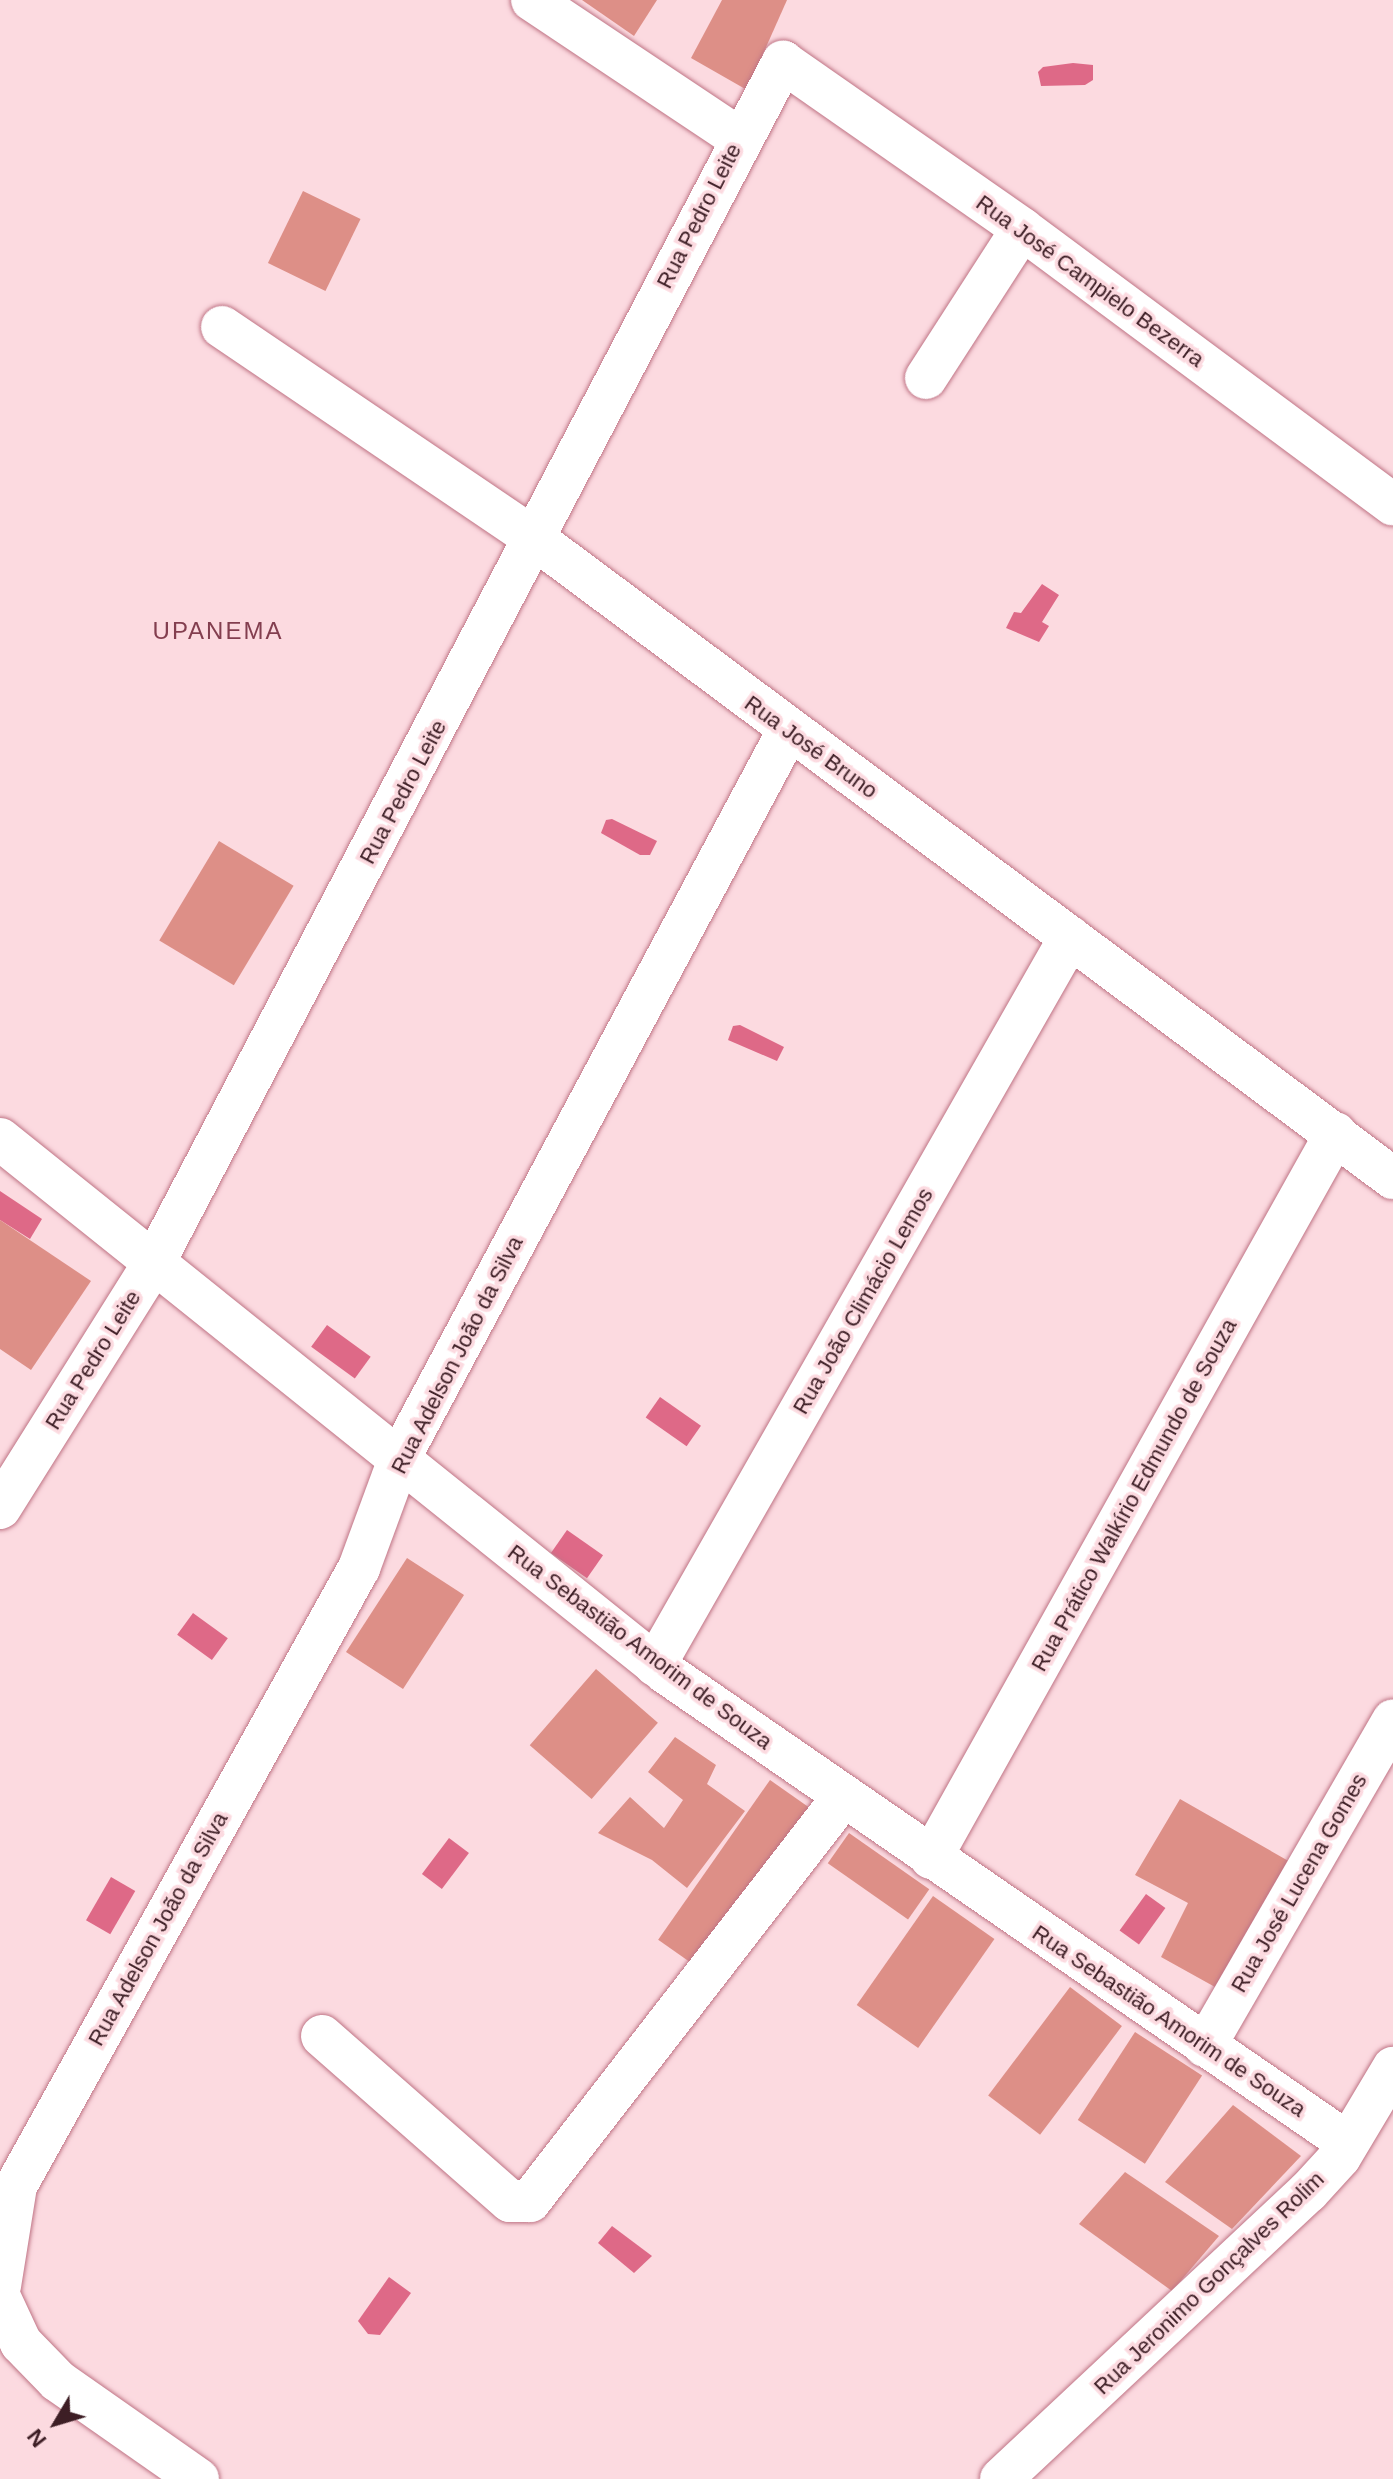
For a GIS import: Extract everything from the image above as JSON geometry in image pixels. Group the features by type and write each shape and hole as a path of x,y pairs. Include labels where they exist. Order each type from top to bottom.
{"street":[{"path":"532,0 739,138"},
{"name":"Rua Pedro Leite","path":"0,1508 155,1261 535,539 739,138 783,62"},
{"name":"Rua José Campielo Bezerra","path":"783,62 1022,229 1393,505"},
{"path":"926,378 1022,229"},
{"name":"Rua José Bruno","path":"222,327 535,539 788,731 1393,1178"},
{"name":"Rua Adelson João da Silva","path":"0,2286 8,2180 359,1568 399,1459 788,731"},
{"name":"Rua João Climácio Lemos","path":"655,1665 1070,937"},
{"name":"Rua Prático Walkírio Edmundo de Souza","path":"931,1858 1336,1133"},
{"name":"Rua Sebastião Amorim de Souza","path":"0,1139 655,1665 1348,2143"},
{"name":"Rua José Lucena Gomes","path":"1205,2046 1393,1720"},
{"path":"322,2036 510,2201 530,2201 843,1797"},
{"name":"Rua Jeronimo Gonçalves Rolim","path":"1001,2479 1248,2252 1348,2143 1393,2068"},
{"path":"0,2298 21,2343 58,2381 198,2479"}],"shaded area":[{"path":"1073,63 1093,65 1093,80 1085,85 1041,86 1038,72 1043,67"},
{"path":"1042,584 1059,595 1042,622 1049,626 1039,642 1006,628 1014,612 1021,613"},
{"path":"612,819 657,841 650,855 640,855 601,833 606,820"},
{"path":"740,1025 784,1047 777,1061 728,1040 733,1026"},
{"path":"0,1191 42,1219 30,1239 0,1220"},
{"path":"327,1325 371,1357 355,1379 311,1347"},
{"path":"660,1397 701,1426 687,1446 646,1417"},
{"path":"567,1530 603,1555 587,1578 551,1553"},
{"path":"193,1613 228,1638 212,1660 177,1635"},
{"path":"449,1838 469,1853 442,1889 422,1874"},
{"path":"111,1877 135,1891 110,1934 86,1920"},
{"path":"1146,1894 1165,1908 1139,1945 1120,1930"},
{"path":"612,2226 652,2256 634,2273 598,2243"},
{"path":"389,2277 411,2293 380,2335 368,2334 358,2321"}],"building":[{"path":"582,0 657,0 634,36"},
{"path":"722,0 787,0 747,90 691,58"},
{"path":"303,191 361,219 325,291 268,263"},
{"path":"219,841 294,886 234,985 159,940"},
{"path":"0,1220 91,1281 31,1370 0,1349"},
{"path":"407,1558 464,1595 403,1689 346,1652"},
{"path":"596,1669 658,1723 592,1799 530,1745"},
{"path":"675,1737 716,1765 707,1784 745,1811 687,1888 652,1860 598,1833 630,1797 664,1828 683,1800 648,1772"},
{"path":"770,1780 819,1814 707,1974 658,1940"},
{"path":"1180,1799 1299,1867 1224,1992 1161,1957 1188,1903 1135,1875"},
{"path":"849,1833 929,1889 908,1920 828,1863"},
{"path":"933,1896 994,1939 918,2048 857,2005"},
{"path":"1070,1987 1122,2026 1040,2135 988,2096"},
{"path":"1135,2032 1202,2076 1145,2164 1078,2120"},
{"path":"1233,2105 1301,2156 1232,2229 1165,2182"},
{"path":"1125,2172 1219,2236 1172,2291 1079,2224"}],"district":[{"name":"UPANEMA","path":"218,631"}]}
